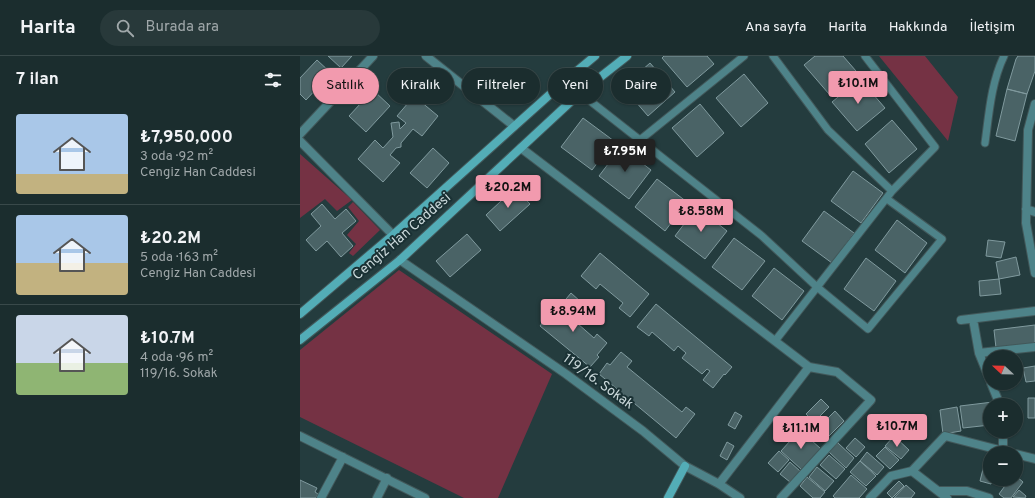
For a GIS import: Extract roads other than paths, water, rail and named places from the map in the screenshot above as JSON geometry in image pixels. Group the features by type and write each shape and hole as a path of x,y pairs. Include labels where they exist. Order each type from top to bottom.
{"main road":[{"name":"Cengiz Han Caddesi","path":"300,314 393,235 514,126 595,56"},
{"name":"Cengiz Han Caddesi","path":"603,75 627,56"},
{"name":"Cengiz Han Caddesi","path":"300,340 400,260 568,104"},
{"path":"668,498 685,466"}],"street":[{"path":"300,134 373,56"},
{"path":"426,56 514,126"},
{"path":"1035,104 1028,130 1026,209 1026,223 1035,273"},
{"path":"300,141 393,235"},
{"path":"520,148 809,367 837,372 871,400 781,498"},
{"path":"1026,209 1035,212"},
{"name":"119/16. Sokak","path":"400,260 566,374 643,431 685,466 740,498"},
{"path":"961,320 1035,311"},
{"path":"973,319 979,353 983,364"},
{"path":"979,353 1035,347"},
{"path":"718,484 809,367"},
{"path":"300,436 388,478 425,498"},
{"path":"870,498 891,476 912,471 945,436 984,446"},
{"path":"1023,456 1035,459"},
{"path":"320,498 343,457"},
{"path":"912,471 948,498"},
{"path":"377,498 388,478"},
{"path":"939,491 967,491 988,498"}],"lane":[{"path":"640,140 744,56"},
{"path":"773,56 828,130 892,191"},
{"path":"775,341 892,191 935,148 865,56"},
{"path":"985,143 991,98 998,69 1004,56"},
{"path":"594,104 762,236 817,288 868,329 942,240 887,199"}]}
